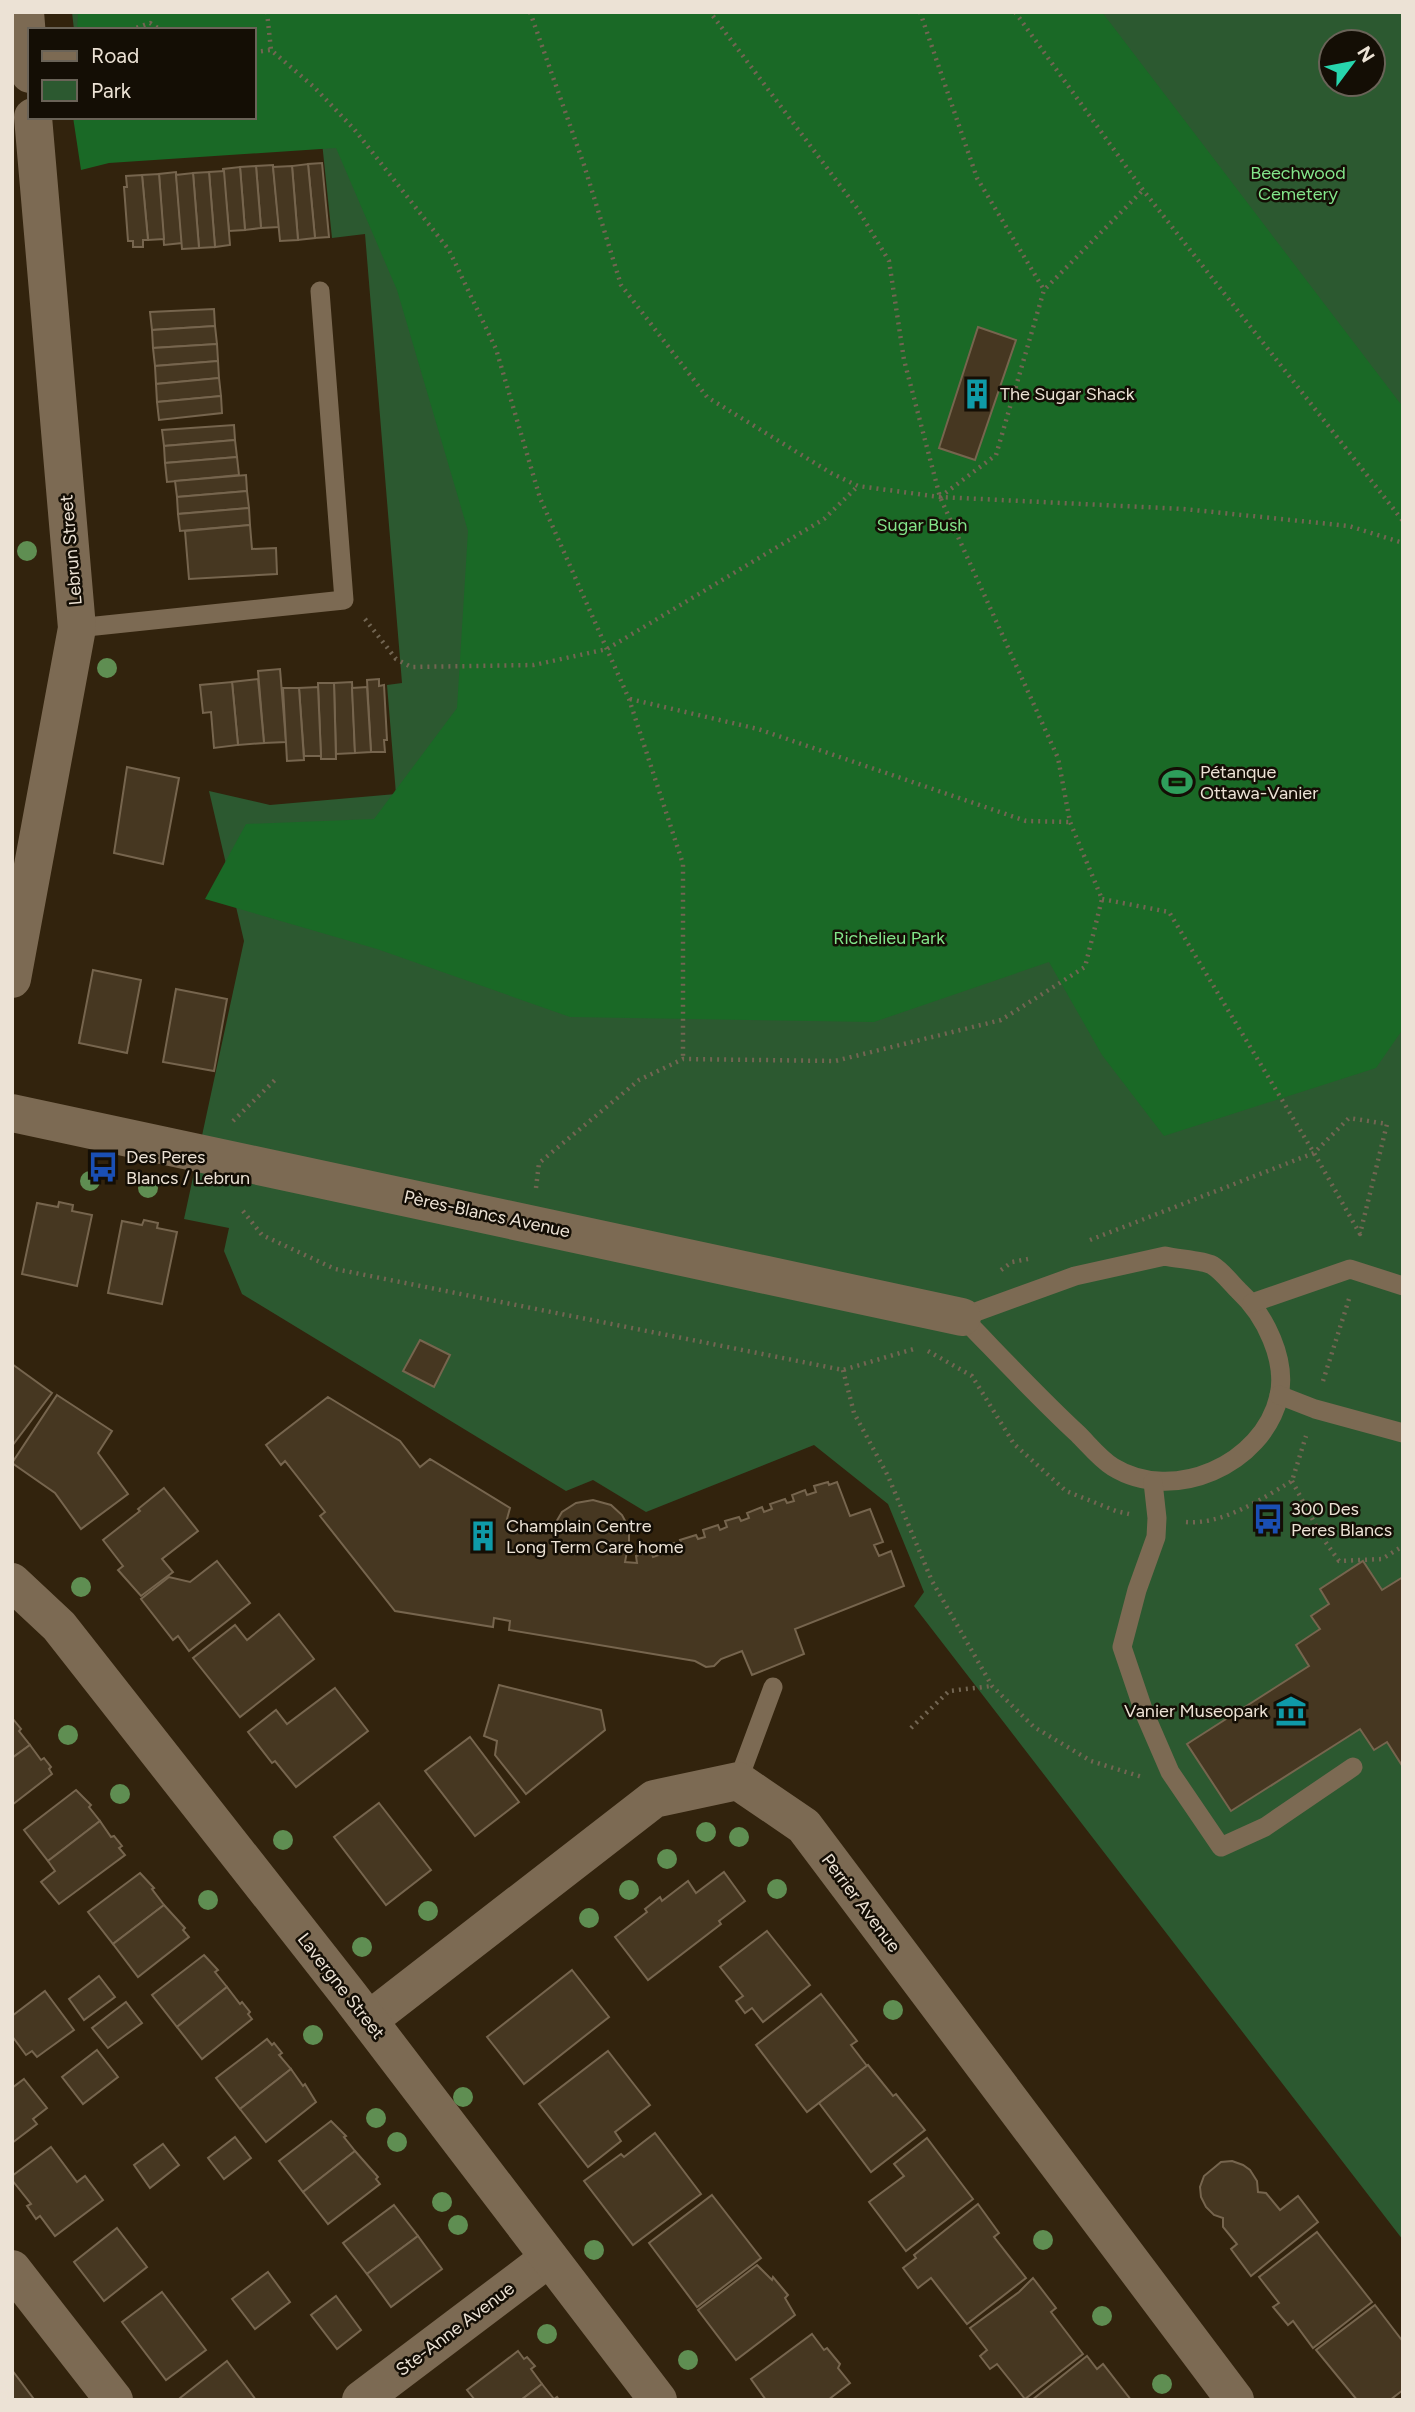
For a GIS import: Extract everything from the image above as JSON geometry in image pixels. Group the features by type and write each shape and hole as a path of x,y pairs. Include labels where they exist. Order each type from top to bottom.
{"street":[{"path":"25,12 28,49"},
{"name":"Lebrun Street","path":"12,979 77,628 33,119"},
{"name":"Pères-Blancs Avenue","path":"12,1113 962,1317"},
{"name":"Lavergne Street","path":"12,1582 59,1626 369,2020 658,2400"},
{"path":"369,2020 654,1799 737,1781"},
{"name":"Perrier Avenue","path":"737,1781 804,1826 1235,2400"},
{"name":"Ste-Anne Avenue","path":"361,2400 549,2258"},
{"path":"12,2269 114,2400"}],"lane":[{"path":"77,628 344,600 320,292"},
{"path":"1165,1256 1212,1265 1252,1303 1268,1331 1279,1363 1279,1395 1268,1424 1250,1445 1230,1462 1191,1480 1153,1482 1112,1467 1053,1411 962,1317 1075,1276 1165,1256"},
{"path":"1252,1303 1350,1269 1403,1286"},
{"path":"1279,1395 1315,1409 1403,1433"},
{"path":"1153,1482 1156,1537 1137,1590 1122,1647 1144,1712 1170,1772 1221,1847 1265,1827 1353,1767"},
{"path":"737,1781 773,1687"}],"path":[{"path":"267,12 271,50 314,87 354,129 449,250 496,349 540,498 629,699 683,863 683,1059"},
{"path":"530,12 584,165 621,285 707,397 831,473 858,486 940,497 1184,509 1349,526 1403,542"},
{"path":"531,1224 540,1163 639,1080 683,1059 835,1060 1001,1020 1085,967 1102,899 1070,821 1058,758 940,497 904,360 889,261 856,208 710,12"},
{"path":"920,12 977,178 1044,289"},
{"path":"1015,12 1143,190 1403,521"},
{"path":"136,28 150,23 158,28"},
{"path":"256,52 271,50"},
{"path":"940,497 996,455 1044,289 1143,190"},
{"path":"344,600 370,624 396,659 411,667 534,665 607,649 824,519 858,486"},
{"path":"629,699 758,729 1026,821 1070,821"},
{"path":"1078,1245 1314,1153 1349,1118 1387,1124 1360,1234 1314,1153 1169,912 1102,899"},
{"path":"207,1154 217,1133 244,1113 275,1080"},
{"path":"243,1211 262,1235 334,1269 843,1370 920,1347 972,1376 1014,1444 1066,1491 1116,1511 1201,1523 1250,1506 1293,1481 1358,1272"},
{"path":"962,1317 969,1290 1012,1262 1040,1257"},
{"path":"843,1370 854,1413 888,1476 932,1581 992,1686 1034,1727 1091,1761 1142,1777 1170,1772"},
{"path":"1293,1481 1322,1537 1339,1561 1382,1559 1403,1546"},
{"path":"911,1728 949,1691 992,1686"}],"green space":[{"name":"Richelieu Park","path":"72,12 1403,12 1403,2240 914,1606 924,1592 888,1504 814,1445 646,1512 593,1480 566,1491 242,1294 224,1251 229,1228 184,1219 244,941 209,791 270,805 396,794 387,685 402,683 365,234 332,238 320,123 256,117 256,28 74,28"},
{"name":"Sugar Bush","path":"78,12 1102,12 1403,407 1403,1029 1376,1068 1164,1136 1102,1055 1049,962 874,1022 570,1017 377,949 205,899 246,824 374,819 457,708 468,531 397,290 336,148 109,163 81,170 73,119 256,119 256,28 77,28"}],"building":[{"path":"322,163 329,237 315,238 308,164"},
{"path":"308,164 315,238 298,240 292,166"},
{"path":"273,165 279,227 261,228 256,166"},
{"path":"256,166 261,228 245,230 240,167"},
{"path":"292,166 298,240 280,241 273,167"},
{"path":"240,167 245,230 229,231 223,169"},
{"path":"224,171 230,245 215,247 209,172"},
{"path":"176,172 182,243 164,245 159,174"},
{"path":"209,172 215,247 199,248 193,173"},
{"path":"193,173 199,248 182,249 176,175"},
{"path":"159,174 164,239 148,240 142,175"},
{"path":"142,175 148,240 143,240 143,247 133,247 133,241 128,241 124,187 127,187 126,176"},
{"path":"214,309 215,326 152,330 150,312"},
{"path":"215,326 217,344 153,348 152,330"},
{"name":"The Sugar Shack","path":"978,327 1016,340 975,460 939,448"},
{"path":"217,344 218,361 155,366 153,348"},
{"path":"218,361 219,378 156,384 155,366"},
{"path":"219,378 221,396 157,402 156,384"},
{"path":"221,396 222,413 159,420 157,402"},
{"path":"234,425 235,440 164,446 162,430"},
{"path":"235,440 237,457 165,463 164,446"},
{"path":"237,457 239,475 167,482 165,463"},
{"path":"246,475 247,491 177,497 175,481"},
{"path":"247,491 249,508 178,514 177,497"},
{"path":"249,508 250,525 180,531 178,514"},
{"path":"250,525 252,549 276,548 277,574 189,579 185,531"},
{"path":"280,669 286,742 264,743 258,671"},
{"path":"258,679 264,743 238,745 232,682"},
{"path":"379,679 379,686 384,685 387,740 384,740 385,752 371,752 367,680"},
{"path":"232,682 238,745 214,748 211,712 203,713 200,685"},
{"path":"352,682 355,753 336,754 334,683"},
{"path":"318,683 334,683 336,759 321,759"},
{"path":"318,687 321,756 304,756 299,688"},
{"path":"367,687 371,752 355,753 352,688"},
{"path":"283,688 299,688 304,760 287,761"},
{"path":"127,767 179,778 163,864 114,853"},
{"path":"93,970 141,980 127,1053 79,1043"},
{"path":"176,989 227,999 214,1071 163,1062"},
{"path":"59,1202 73,1205 72,1211 92,1215 77,1286 22,1274 37,1203 58,1207"},
{"path":"144,1220 158,1223 157,1228 177,1232 162,1304 108,1293 122,1221 142,1225"},
{"path":"420,1340 450,1355 434,1387 403,1371"},
{"path":"12,1364 52,1393 12,1446"},
{"path":"57,1395 112,1431 98,1453 128,1494 81,1529 55,1493 12,1463"},
{"name":"Champlain Centre Long Term Care home","path":"328,1397 400,1441 420,1467 430,1459 510,1508 507,1519 552,1529 562,1512 576,1503 593,1500 611,1505 622,1515 629,1528 625,1562 637,1563 636,1556 651,1551 653,1557 659,1555 656,1549 674,1543 675,1548 682,1545 680,1540 696,1535 698,1539 705,1537 703,1530 718,1525 720,1530 727,1527 725,1521 739,1517 741,1521 749,1518 747,1513 762,1507 764,1512 772,1509 770,1504 785,1499 787,1503 794,1501 792,1495 805,1490 807,1495 816,1492 814,1486 837,1482 850,1516 870,1509 883,1542 874,1545 879,1556 891,1551 904,1586 795,1629 804,1654 752,1675 742,1651 721,1659 714,1666 706,1667 695,1661 509,1630 510,1621 494,1618 493,1627 395,1611 320,1516 325,1512 285,1461 281,1465 266,1445"},
{"path":"164,1488 198,1531 162,1559 173,1572 141,1596 118,1570 123,1566 103,1540"},
{"path":"217,1561 250,1603 189,1651 178,1636 173,1640 141,1599 169,1577 190,1582"},
{"path":"1363,1561 1382,1590 1403,1577 1403,1767 1387,1742 1374,1750 1360,1729 1231,1811 1187,1744 1309,1666 1296,1645 1320,1629 1311,1616 1329,1604 1320,1589"},
{"path":"279,1614 314,1659 240,1717 193,1658 235,1625 247,1640"},
{"path":"499,1685 601,1710 605,1730 526,1794 495,1755 497,1741 484,1736"},
{"path":"335,1688 368,1731 296,1787 275,1761 272,1763 248,1732 276,1710 287,1724"},
{"path":"13,1719 30,1745 12,1758"},
{"path":"470,1737 519,1802 475,1836 425,1771"},
{"path":"30,1745 41,1760 44,1758 51,1767 49,1769 52,1774 12,1805 12,1758"},
{"path":"76,1790 91,1805 89,1807 100,1821 48,1861 24,1830"},
{"path":"379,1803 431,1870 386,1905 334,1837"},
{"path":"100,1821 111,1837 114,1836 122,1846 119,1848 125,1855 59,1904 41,1882 55,1871 48,1861"},
{"path":"724,1872 745,1901 719,1921 721,1924 648,1980 615,1937 647,1912 645,1909 660,1897 662,1901 688,1881 696,1893"},
{"path":"140,1873 154,1888 152,1889 164,1905 113,1944 88,1912"},
{"path":"164,1905 185,1928 183,1930 189,1937 138,1977 113,1944"},
{"path":"767,1931 810,1985 763,2022 752,2008 745,2013 736,2001 743,1996 720,1967"},
{"path":"204,1955 218,1970 215,1972 227,1987 177,2027 152,1995"},
{"path":"572,1970 609,2017 524,2084 487,2037"},
{"path":"99,1976 115,1997 84,2020 69,1999"},
{"path":"227,1987 250,2012 248,2014 252,2019 202,2059 177,2027"},
{"path":"45,1991 74,2030 37,2057 32,2051 26,2055 12,2036 12,2016"},
{"path":"821,1994 857,2041 851,2045 867,2066 807,2112 756,2045"},
{"path":"126,2002 142,2023 108,2048 92,2028"},
{"path":"267,2039 282,2053 279,2055 291,2069 240,2109 216,2078"},
{"path":"97,2050 118,2077 83,2104 62,2077"},
{"path":"608,2051 650,2105 615,2132 621,2141 588,2167 539,2104"},
{"path":"868,2065 925,2130 871,2172 819,2103"},
{"path":"291,2069 303,2086 305,2084 316,2102 266,2142 240,2109"},
{"path":"24,2079 47,2108 33,2119 37,2124 12,2143 12,2088"},
{"path":"331,2121 346,2136 344,2137 355,2151 303,2192 279,2161"},
{"path":"655,2133 701,2194 633,2245 584,2181 621,2154 624,2157"},
{"path":"235,2137 251,2158 224,2179 208,2158"},
{"path":"927,2138 973,2199 906,2251 869,2202 904,2176 894,2164"},
{"path":"163,2144 179,2165 150,2188 134,2165"},
{"path":"51,2147 77,2182 85,2176 103,2200 55,2236 40,2216 36,2219 27,2206 31,2204 12,2180 12,2176"},
{"path":"355,2151 378,2177 376,2179 380,2184 328,2224 303,2192"},
{"path":"1232,2161 1250,2170 1257,2181 1258,2192 1266,2193 1280,2210 1298,2196 1318,2222 1251,2276 1231,2249 1237,2244 1223,2227 1223,2218 1214,2215 1201,2197 1200,2187 1204,2176 1221,2162"},
{"path":"712,2195 761,2258 697,2307 649,2243"},
{"path":"978,2204 999,2233 994,2237 1026,2278 967,2324 931,2278 918,2288 903,2268 916,2258 914,2255"},
{"path":"394,2205 418,2236 367,2274 343,2243"},
{"path":"117,2228 147,2267 104,2301 74,2262"},
{"path":"1317,2232 1372,2302 1313,2348 1293,2321 1288,2325 1273,2307 1279,2303 1259,2277"},
{"path":"418,2236 442,2269 391,2307 367,2274"},
{"path":"757,2265 772,2280 773,2277 788,2295 785,2298 795,2315 736,2360 698,2310"},
{"path":"268,2272 290,2302 255,2329 232,2299"},
{"path":"1033,2278 1056,2308 1051,2312 1083,2354 1025,2399 997,2364 990,2369 980,2356 987,2350 970,2328 1019,2292"},
{"path":"162,2292 206,2350 166,2380 122,2322"},
{"path":"336,2296 361,2330 337,2349 311,2315"},
{"path":"1375,2305 1401,2339 1403,2337 1403,2390 1390,2400 1357,2400 1316,2350"},
{"path":"812,2334 824,2350 827,2348 840,2364 838,2368 850,2383 828,2400 766,2400 751,2379"},
{"path":"518,2351 535,2366 531,2369 542,2384 521,2400 475,2400 467,2390"},
{"path":"1087,2356 1097,2369 1103,2364 1131,2400 1032,2400"},
{"path":"227,2361 256,2400 181,2400 180,2398"},
{"path":"12,2370 33,2398 31,2400 12,2400"},
{"path":"542,2384 554,2399 557,2397 559,2400 521,2400"}],"place":[{"name":"The Sugar Shack","path":"977,394"},
{"name":"Pétanque Ottawa-Vanier","path":"1177,782"},
{"name":"Des Peres Blancs / Lebrun","path":"103,1167"},
{"name":"300 Des Peres Blancs","path":"1268,1519"},
{"name":"Champlain Centre Long Term Care home","path":"483,1536"},
{"name":"Vanier Museopark","path":"1291,1711"}],"park label":[{"name":"Beechwood Cemetery","path":"1298,183"}]}
